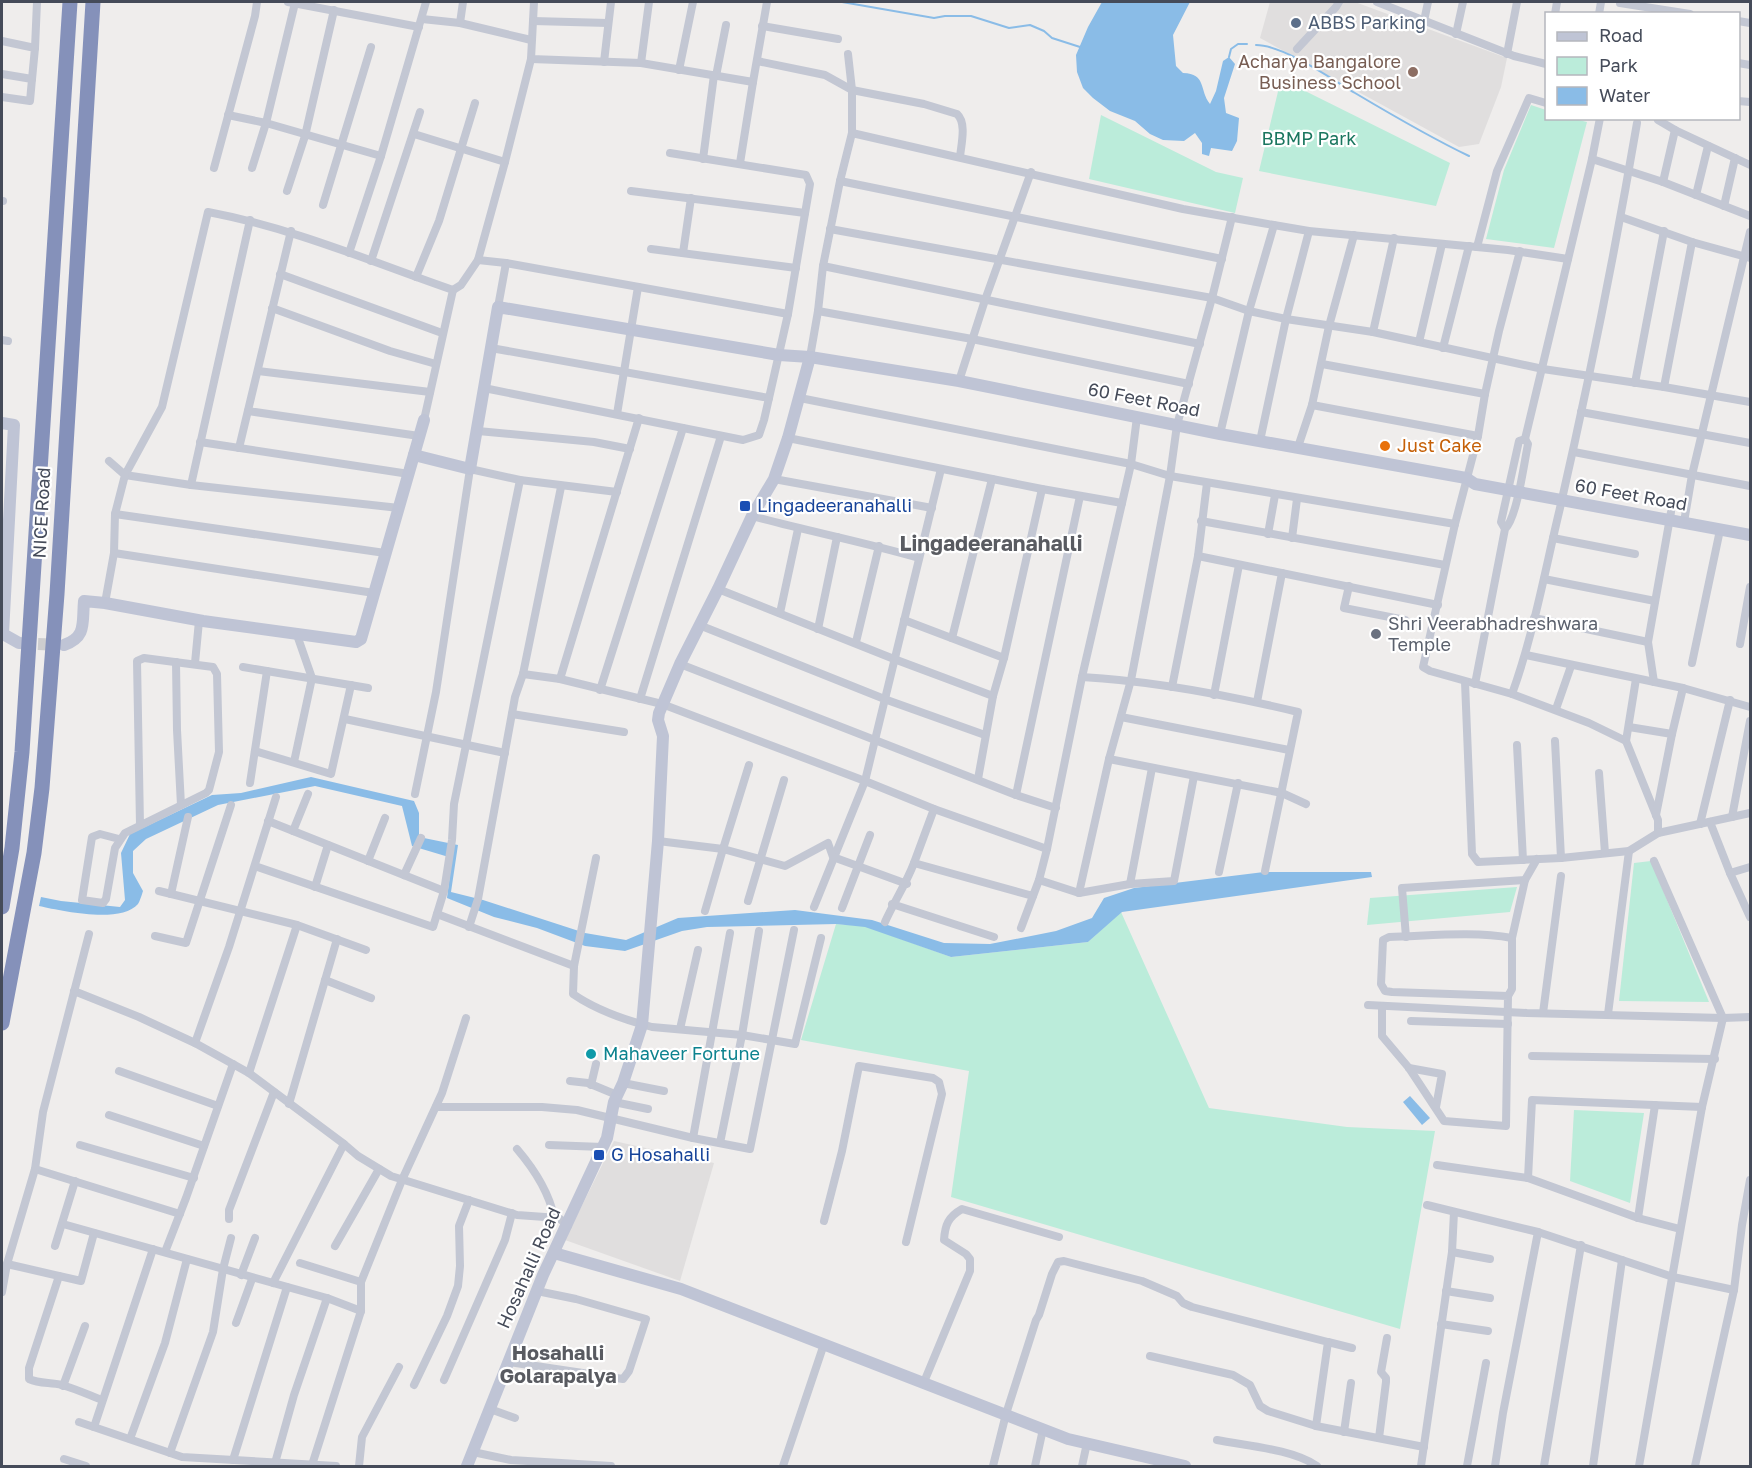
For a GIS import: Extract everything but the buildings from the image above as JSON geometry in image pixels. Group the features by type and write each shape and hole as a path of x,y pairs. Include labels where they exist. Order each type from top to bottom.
{"highway":[{"name":"NICE Road","path":"2,907 22,752 70,2"},
{"name":"NICE Road","path":"2,1023 34,853 42,788 57,594 93,2"}],"street":[{"path":"2,97 30,101 37,2"},
{"path":"214,168 257,2"},
{"path":"252,168 266,123 292,2 420,23 460,23 531,40"},
{"path":"349,253 381,156 426,2"},
{"path":"460,23 464,2"},
{"path":"64,645 74,642 80,636 84,602 105,603 199,621 297,635 356,642 361,639 424,420 453,290 461,285 477,260 505,162 531,59 534,2"},
{"path":"604,62 611,2"},
{"path":"641,63 649,2"},
{"path":"679,70 693,2"},
{"path":"740,163 766,2"},
{"path":"1298,50 1339,2"},
{"path":"1377,2 1394,5 1424,21 1507,54 1545,64"},
{"path":"1424,21 1428,2"},
{"path":"1456,34 1463,2"},
{"path":"1507,54 1517,2"},
{"path":"1620,3 1677,12"},
{"path":"287,190 305,136 334,10"},
{"path":"532,21 608,23"},
{"path":"703,159 715,76 726,25"},
{"path":"762,26 838,39"},
{"path":"2,41 34,48"},
{"path":"323,205 370,47"},
{"path":"615,1098 623,1083 642,1025 658,842 663,736 658,720 662,704 680,664 752,516 774,479 789,438 810,357 823,266 852,133 852,90 848,54"},
{"path":"531,59 641,63 753,82"},
{"path":"757,61 825,75 852,90 924,104 957,114 961,117 963,124 960,157"},
{"path":"2,74 32,79"},
{"path":"1443,348 1497,171 1529,98 1545,103"},
{"path":"416,277 439,221 475,103"},
{"path":"371,261 420,112"},
{"path":"228,115 266,123 381,156"},
{"path":"1475,684 1505,529 1511,524 1519,441 1525,439 1543,369 1600,120"},
{"path":"1658,120 1750,165"},
{"path":"1512,694 1526,656 1574,452 1621,217 1637,123"},
{"path":"1663,182 1675,130"},
{"path":"852,133 1030,172 1183,209 1309,231 1520,251 1568,259"},
{"path":"414,134 505,162"},
{"path":"1696,195 1708,146"},
{"path":"484,388 743,440 759,435 788,314 810,184 806,175 670,153"},
{"path":"1724,206 1735,158"},
{"path":"1592,159 1663,182 1750,216"},
{"path":"959,381 1030,172"},
{"path":"840,181 1222,259"},
{"path":"631,191 805,213"},
{"path":"683,254 691,198"},
{"path":"105,603 114,553 115,514 125,475 162,407 208,212 291,231 453,290"},
{"path":"1079,893 1109,759 1131,680 1178,425 1232,217"},
{"path":"1621,217 1692,242 1748,257"},
{"path":"191,485 250,220"},
{"path":"1220,434 1249,311 1274,225"},
{"path":"830,229 1212,298 1249,311 1286,319 1373,332 1543,369 1750,402"},
{"path":"239,448 291,231"},
{"path":"1260,441 1286,319 1309,231"},
{"path":"1635,383 1664,231"},
{"path":"1684,518 1702,434 1748,257 1750,232"},
{"path":"1298,447 1312,405 1329,326 1354,235"},
{"path":"1373,332 1394,238"},
{"path":"1664,387 1692,242"},
{"path":"1419,342 1442,244"},
{"path":"651,249 796,268"},
{"path":"1520,251 1493,357 1478,436 1445,565 1423,667 1556,709 1626,741"},
{"path":"477,260 506,263 788,314"},
{"path":"416,794 428,737 470,469 506,263"},
{"path":"823,266 1200,344"},
{"path":"280,274 442,333"},
{"path":"617,414 638,287"},
{"name":"60 Feet Road","path":"498,307 779,355 810,357 959,381 1220,434 1468,479 1475,484 1514,487 1670,516 1750,528"},
{"path":"272,308 390,351 436,364"},
{"path":"818,311 972,339 1189,384"},
{"path":"491,348 769,398"},
{"path":"1322,364 1485,394"},
{"path":"258,371 430,392"},
{"path":"800,398 1131,464 1170,477 1455,524"},
{"path":"1312,405 1478,436"},
{"path":"248,411 419,436"},
{"path":"1581,412 1750,443"},
{"path":"1022,928 1047,849 1082,677 1131,464 1137,417"},
{"path":"560,680 639,418"},
{"path":"2,423 14,425 3,634 19,643"},
{"path":"600,690 683,429"},
{"path":"478,431 594,442 630,448"},
{"path":"640,699 721,436"},
{"path":"789,438 1122,503"},
{"path":"201,442 409,474"},
{"path":"1574,452 1750,486"},
{"path":"414,455 520,480 617,492"},
{"path":"109,461 125,475 191,485 399,508"},
{"path":"814,907 866,781 941,469"},
{"path":"774,479 932,508"},
{"path":"952,638 992,479"},
{"path":"255,866 433,927 444,891 454,804 468,745 520,480"},
{"path":"1172,687 1198,556 1207,483"},
{"path":"469,927 478,899 515,697 523,674 561,486"},
{"path":"978,779 993,696 1004,658 1041,489"},
{"path":"1268,534 1275,495"},
{"path":"1016,795 1080,496"},
{"path":"1292,538 1297,499"},
{"path":"115,514 386,553"},
{"path":"752,516 798,529 879,546 919,558"},
{"path":"1654,682 1648,642 1670,516"},
{"name":"60 Feet Road","path":"1684,518 1720,530 1750,536"},
{"path":"1201,521 1445,565"},
{"path":"780,613 798,529"},
{"path":"1692,663 1720,530"},
{"path":"818,629 837,537"},
{"path":"1553,538 1635,554"},
{"path":"856,642 879,546"},
{"path":"114,553 374,593"},
{"path":"1198,556 1438,605"},
{"path":"1214,694 1239,565"},
{"path":"1257,702 1282,573"},
{"path":"1544,579 1654,601"},
{"path":"1349,586 1344,608 1405,620"},
{"path":"1740,644 1750,587"},
{"path":"718,588 993,696"},
{"path":"1534,618 1648,642"},
{"path":"904,620 1004,658"},
{"path":"195,663 199,621"},
{"path":"699,625 886,700 985,735"},
{"path":"294,762 312,678 297,635"},
{"path":"1526,656 1683,688 1750,707"},
{"path":"119,839 100,834 92,837 82,900 104,903 113,858 119,839 125,833 209,790 219,752 217,674 213,667 144,657 137,661 140,825"},
{"path":"177,662 177,730 181,805"},
{"path":"680,664 1016,795 1056,808"},
{"path":"1556,709 1571,666"},
{"path":"243,667 368,688"},
{"path":"250,783 267,671"},
{"path":"523,674 560,680 662,704 934,809 1047,849"},
{"path":"1082,677 1131,680 1257,702 1298,712 1264,871"},
{"path":"1636,679 1626,741 1656,815 1658,832"},
{"path":"1465,682 1472,854 1478,862 1561,858 1629,851 1658,832 1750,813"},
{"path":"255,751 331,774 351,685"},
{"path":"1656,815 1683,688"},
{"path":"1700,824 1730,700"},
{"path":"512,714 624,732"},
{"path":"1121,717 1289,750"},
{"path":"345,719 505,753"},
{"path":"1732,817 1750,721"},
{"path":"1629,727 1672,734"},
{"path":"1555,741 1561,858"},
{"path":"1517,745 1523,860"},
{"path":"1109,759 1282,793 1306,804"},
{"path":"705,911 748,765"},
{"path":"1130,884 1152,768"},
{"path":"1599,773 1605,853"},
{"path":"1039,880 1079,893 1130,884 1174,881 1194,776"},
{"path":"748,901 784,780"},
{"path":"1219,872 1238,783"},
{"path":"293,831 308,794"},
{"path":"195,1042 276,797"},
{"path":"155,936 186,943 231,805"},
{"path":"885,922 892,904 907,884 934,809"},
{"path":"171,894 188,817"},
{"path":"368,861 385,818"},
{"path":"268,821 444,891"},
{"path":"1710,822 1750,917"},
{"path":"842,908 870,835"},
{"path":"404,875 421,838"},
{"path":"658,842 723,849 784,866 828,843 833,857 907,884"},
{"path":"315,886 328,845"},
{"path":"1608,1014 1629,851"},
{"path":"596,858 574,966 573,994 588,1004 642,1025 652,1028 742,1035 795,1044 821,938"},
{"path":"1382,1005 1382,1036 1409,1068 1444,1121 1506,1126 1508,996 1512,989 1512,938 1525,880 1537,859"},
{"path":"1639,1467 1702,1107 1723,1018 1654,861"},
{"path":"914,863 1033,896"},
{"path":"1730,873 1750,867"},
{"path":"1543,1013 1561,876"},
{"path":"1406,937 1402,888 1525,880"},
{"path":"159,891 297,925 366,950"},
{"path":"892,904 994,937"},
{"path":"437,914 574,966"},
{"path":"249,1073 297,925"},
{"path":"436,1107 542,1107 577,1110 693,1138 750,1149 794,930"},
{"path":"720,1143 742,1035 759,931"},
{"path":"693,1138 730,933"},
{"path":"2,1292 7,1264 35,1169 43,1112 88,934"},
{"path":"1508,996 1385,991 1381,984 1383,940 1389,937 1497,935 1512,938"},
{"path":"289,1104 338,939"},
{"path":"680,1029 698,950"},
{"path":"325,980 371,998"},
{"path":"74,991 195,1042 249,1073 358,1156 391,1176 512,1213 537,1218 554,1217 564,1220 568,1226"},
{"path":"1368,1005 1508,1012 1750,1017"},
{"path":"312,1465 361,1311 362,1282 402,1180 442,1093 466,1018"},
{"path":"1412,1021 1508,1024"},
{"path":"1532,1056 1715,1059"},
{"path":"165,1252 194,1178 233,1064"},
{"path":"591,1085 596,1064"},
{"path":"824,1221 842,1151 859,1066 933,1078 939,1082 942,1094 906,1242"},
{"path":"1409,1068 1442,1074 1436,1107"},
{"path":"119,1071 218,1106"},
{"path":"570,1081 591,1085 615,1098 648,1109"},
{"path":"623,1083 664,1091"},
{"path":"229,1219 229,1210 274,1092"},
{"name":"Hosahalli Road","path":"467,1467 537,1291 603,1147 612,1119 615,1098"},
{"path":"1527,1178 1532,1100 1702,1107"},
{"path":"1638,1218 1655,1105"},
{"path":"109,1115 204,1146"},
{"path":"80,1144 194,1178"},
{"path":"273,1283 344,1144"},
{"path":"549,1146 603,1147"},
{"path":"517,1149 540,1182 551,1203 554,1217"},
{"path":"1437,1165 1527,1178 1638,1218 1680,1229"},
{"path":"35,1169 180,1214"},
{"path":"335,1246 379,1169"},
{"path":"1695,1467 1734,1290 1746,1226 1750,1180"},
{"path":"56,1246 75,1181"},
{"path":"414,1385 447,1317 458,1286 459,1226 469,1200"},
{"path":"1427,1205 1538,1232 1673,1277 1734,1290"},
{"path":"924,1382 970,1271 970,1259 966,1254 944,1240 945,1225 949,1218 962,1209 1059,1237"},
{"path":"1420,1467 1452,1252 1455,1212"},
{"path":"444,1380 505,1240 512,1213"},
{"path":"63,1224 252,1279 327,1298 361,1311"},
{"path":"1495,1467 1503,1413 1538,1232"},
{"path":"7,1264 81,1281 94,1233"},
{"path":"170,1453 213,1332 223,1269 231,1238"},
{"path":"241,1275 255,1238"},
{"path":"1544,1467 1581,1245"},
{"path":"94,1427 153,1249"},
{"path":"1452,1252 1490,1259"},
{"path":"554,1253 681,1289 1068,1439 1185,1467"},
{"path":"130,1439 165,1343 187,1259"},
{"path":"1593,1467 1622,1260"},
{"path":"993,1467 1006,1414 1036,1320 1058,1262 1064,1261 1142,1281 1177,1296 1183,1303 1192,1307 1352,1348"},
{"path":"300,1263 362,1282"},
{"path":"59,1276 28,1374 29,1378 35,1382 63,1386 102,1400"},
{"path":"236,1323 252,1279"},
{"path":"233,1460 287,1287"},
{"path":"509,1362 623,1379 629,1371 646,1319 576,1299 537,1291"},
{"path":"1446,1291 1490,1298"},
{"path":"275,1463 294,1395 327,1298"},
{"path":"1441,1324 1488,1331"},
{"path":"63,1386 85,1326"},
{"path":"1379,1438 1386,1382 1381,1372 1388,1338"},
{"path":"1316,1426 1328,1342"},
{"path":"783,1467 824,1344"},
{"path":"1150,1356 1233,1375 1250,1385 1260,1406 1268,1411 1316,1426 1424,1447"},
{"path":"1467,1467 1486,1363"},
{"path":"359,1467 362,1437 399,1367"},
{"path":"1344,1432 1351,1383"},
{"path":"490,1409 515,1419"},
{"path":"80,1422 182,1457 336,1467"},
{"path":"1035,1467 1043,1429"},
{"path":"1217,1440 1279,1452 1309,1461 1317,1467"},
{"path":"1082,1467 1087,1443"},
{"path":"473,1452 511,1461 611,1467"},
{"path":"178,1467 182,1457"},
{"path":"64,1459 86,1467"}],"shaded area":[{"name":"Acharya Bangalore Business School","path":"1270,2 1355,2 1507,58 1501,87 1479,144 1459,147 1260,38"},
{"path":"614,1141 714,1163 680,1281 565,1240"}],"green space":[{"name":"BBMP Park","path":"1281,79 1450,163 1436,206 1259,171"},
{"path":"1531,105 1545,110 1545,120 1587,122 1554,248 1486,239 1504,170"},
{"path":"1101,115 1216,172 1243,178 1235,213 1089,179"},
{"path":"1651,861 1709,1002 1619,1001 1634,863"},
{"path":"1517,887 1510,912 1367,925 1370,898"},
{"path":"1121,912 1209,1108 1347,1127 1435,1131 1400,1329 951,1197 969,1071 801,1040 836,924 865,926 951,957 1088,942"},
{"path":"1574,1110 1644,1113 1630,1203 1570,1181"}],"water":[{"path":"1102,2 1190,2 1173,35 1176,66 1183,73 1196,76 1210,104 1216,91 1223,61 1229,57 1235,64 1224,98 1226,113 1239,118 1237,141 1232,151 1211,148 1209,156 1202,154 1202,143 1195,133 1184,141 1163,140 1150,134 1135,121 1110,111 1083,88 1077,72 1076,55"},
{"path":"311,777 414,801 419,813 419,837 458,845 451,892 585,933 626,940 678,918 795,910 872,920 944,943 990,944 1056,931 1092,918 1104,898 1134,888 1264,872 1371,872 1372,877 1122,912 1088,942 951,957 865,927 836,924 707,927 682,931 625,951 585,946 537,928 494,917 447,898 452,858 412,846 402,806 315,786 218,805 146,839 133,851 133,873 143,891 138,904 130,910 105,915 62,911 39,906 41,897 120,907 125,900 121,853 130,834 212,795 241,793"},
{"path":"1410,1096 1430,1118 1422,1125 1403,1102"}],"waterway":[{"path":"842,2 934,18 971,16 1009,28 1030,25 1044,31 1052,38 1080,47"},
{"path":"1229,57 1231,49 1238,44 1247,44"},
{"path":"1256,45 1267,46 1293,56 1411,126 1469,156"}],"tunnel":[{"path":"20,643 59,645"}],"place":[{"name":"ABBS Parking","path":"1296,23"},
{"name":"Acharya Bangalore Business School","path":"1413,72"},
{"name":"Just Cake","path":"1385,446"},
{"name":"Lingadeeranahalli","path":"745,506"},
{"name":"Shri Veerabhadreshwara Temple","path":"1376,634"},
{"name":"Mahaveer Fortune","path":"591,1054"},
{"name":"G Hosahalli","path":"599,1155"}],"district":[{"name":"Lingadeeranahalli","path":"991,544"},
{"name":"Hosahalli Golarapalya","path":"558,1364"}]}
